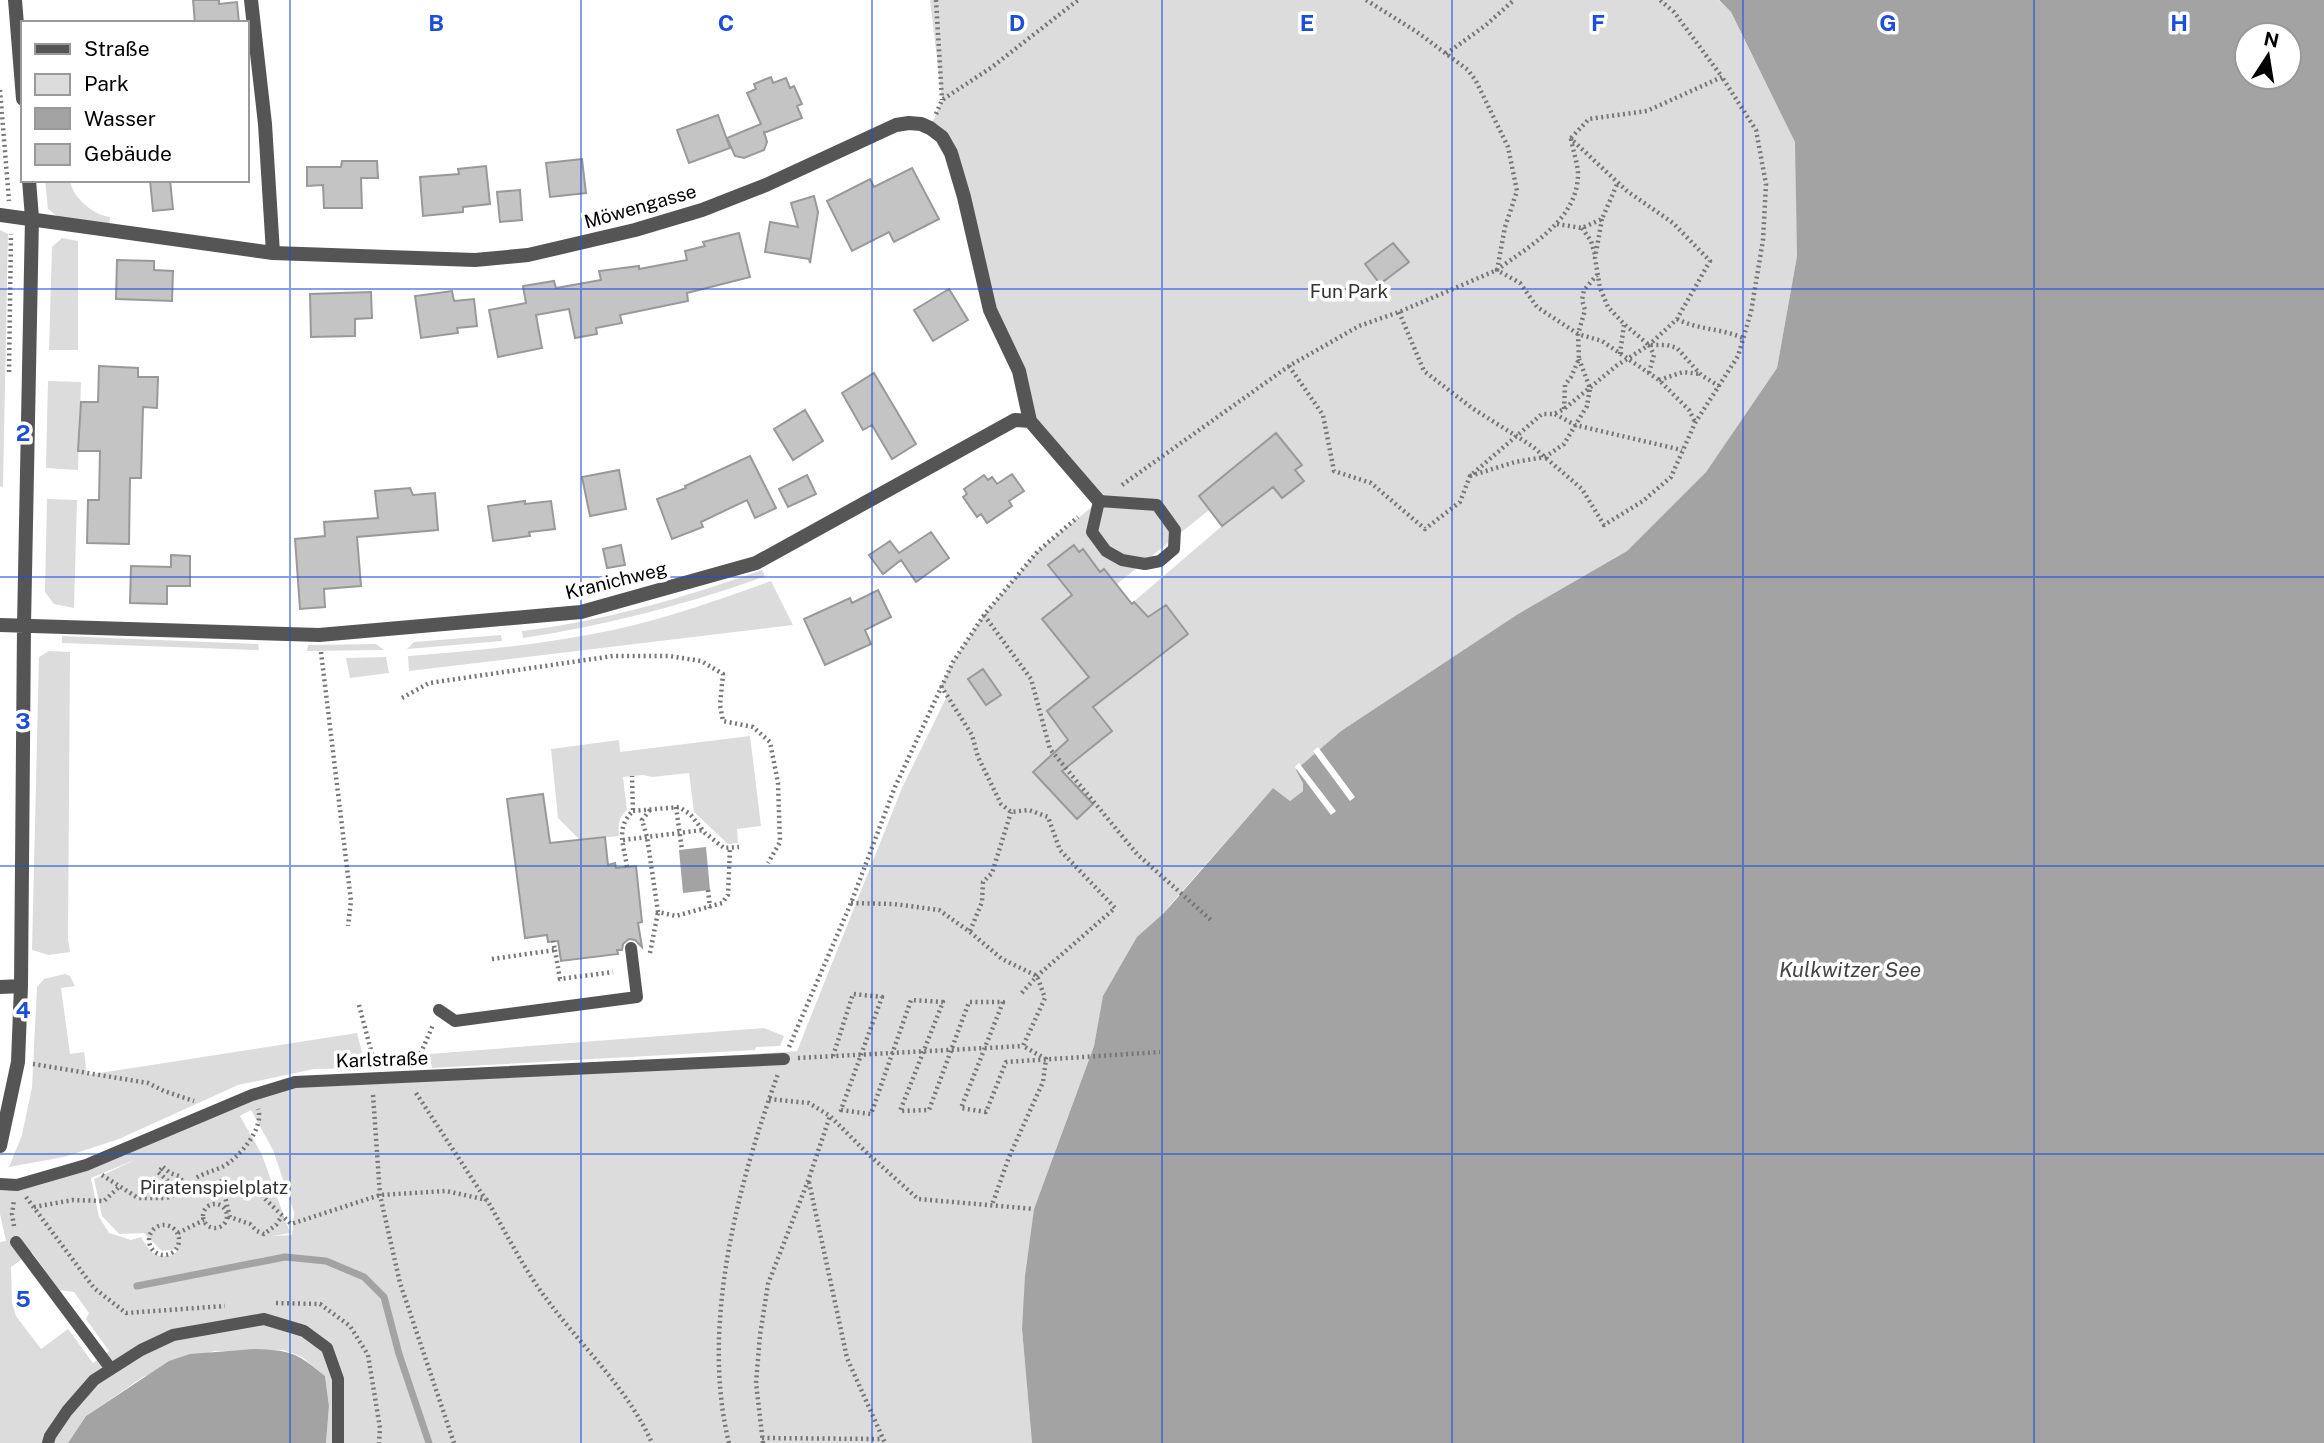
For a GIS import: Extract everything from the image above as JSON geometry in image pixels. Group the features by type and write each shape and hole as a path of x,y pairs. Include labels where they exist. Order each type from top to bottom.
{"street":[{"path":"15,0 21,74"},
{"path":"251,0 265,124 273,253"},
{"name":"Möwengasse","path":"5,216 273,253 475,260 528,255 635,230 702,210 792,174 896,125 921,124 930,128"},
{"path":"930,128 942,137 951,153 990,310 1019,371 1030,421 1099,501"},
{"path":"0,1146 18,1062 21,986 24,625 32,218 29,182"},
{"name":"Kranichweg","path":"0,625 319,635 581,612 756,564 1015,420 1030,421"},
{"path":"0,987 21,986"}],"lane":[{"path":"1099,501 1157,505 1175,530 1174,549 1160,561 1145,564 1122,560 1106,551 1092,533 1099,501"},
{"path":"439,1010 455,1021 637,996 631,948"},
{"name":"Karlstraße","path":"0,1184 17,1185 86,1165 252,1095 295,1082 407,1079 784,1059"},
{"path":"16,1242 111,1369"},
{"path":"48,1443 66,1411 94,1380 141,1350 173,1335 264,1319 304,1331 327,1348 338,1379 338,1443"}],"path":[{"path":"930,128 942,100 936,0"},
{"path":"942,100 992,66 1078,0"},
{"path":"1366,0 1417,32"},
{"path":"1446,54 1514,0"},
{"path":"1399,312 1424,371 1472,408 1545,457 1582,489 1604,525 1643,501 1671,477 1695,423 1738,356 1751,312 1763,240 1766,184 1756,130 1722,77 1674,12 1660,0"},
{"path":"1570,138 1589,119 1647,111 1722,77"},
{"path":"0,90 9,380"},
{"path":"1289,366 1323,415 1334,471 1371,483 1425,529 1460,502 1470,476 1542,414 1554,414 1564,409 1616,366 1649,345 1677,319 1710,261 1673,223 1627,191 1570,138"},
{"path":"1570,138 1578,173 1572,205 1556,224 1497,270 1520,283 1537,307 1578,334 1602,341 1659,380 1689,410 1695,423"},
{"path":"1595,258 1602,219 1618,182"},
{"path":"1556,224 1582,228 1602,219"},
{"path":"1582,228 1591,241 1600,288 1608,307 1649,345 1654,355 1649,373"},
{"path":"1470,476 1515,462 1545,457 1564,444 1587,406 1590,388 1579,359 1578,334 1585,310 1582,300 1584,290 1598,274"},
{"path":"1677,319 1688,325 1726,330 1743,338"},
{"path":"1620,354 1624,324"},
{"path":"1649,345 1677,348 1701,374 1719,386"},
{"path":"1564,409 1565,384 1579,359"},
{"path":"1659,380 1682,372 1701,374"},
{"path":"1554,414 1575,425 1682,450"},
{"path":"984,615 1031,679 1050,749 1137,854 1212,921"},
{"path":"319,635 351,901 348,926"},
{"path":"402,698 429,683 613,656 669,656 701,661 723,674 720,705 723,721 752,727 770,742 778,783 780,842 768,863"},
{"path":"941,685 972,736 978,757 1001,804 1011,812 1029,810 1048,817 1060,850 1115,908 1037,976 1020,995"},
{"path":"632,776 633,811"},
{"path":"677,807 682,850"},
{"path":"626,867 622,826 633,811 677,807 690,814 703,830 724,848 738,847"},
{"path":"633,967 648,963 658,912 642,820 650,810"},
{"path":"970,932 982,902 984,881 992,873 1011,812"},
{"path":"623,840 703,830"},
{"path":"658,912 676,916 722,903 728,895 730,848"},
{"path":"708,890 710,908"},
{"path":"851,903 894,904 939,910 1002,959 1037,976 1045,998 1023,1046"},
{"path":"553,941 560,979 613,971"},
{"path":"492,959 555,950"},
{"path":"832,1056 853,995 882,997 841,1110 871,1114 911,1000 943,1002 900,1111 929,1110 970,1002 1003,1002 961,1108 986,1112 1006,1062 1160,1052"},
{"path":"359,1005 375,1080 380,1195 400,1283 454,1443"},
{"path":"422,1078 420,1055 439,1010"},
{"path":"729,1443 720,1407 719,1349 722,1308 738,1205 755,1136 784,1059 1023,1046 1046,1059"},
{"path":"992,1205 1009,1157 1043,1082 1046,1059"},
{"path":"18,1062 148,1083 220,1109"},
{"path":"407,1079 487,1200 547,1300 601,1364 644,1425 652,1443"},
{"path":"197,1188 196,1178 238,1157 257,1127 260,1116 252,1095"},
{"path":"769,1099 809,1103 830,1116 918,1199 1034,1209"},
{"path":"808,1181 847,1358 884,1441 763,1441 756,1383 768,1284 830,1116"},
{"path":"86,1165 138,1198 166,1198 219,1181 262,1196 291,1224 380,1195 446,1191 487,1200"},
{"path":"163,1167 183,1180 186,1186 180,1192 169,1185 158,1172 163,1167"},
{"path":"226,1184 223,1189 225,1208 227,1218 225,1223 219,1228 208,1226 204,1220 205,1210 210,1205 218,1204 225,1208 230,1217 250,1224 264,1234 276,1225 282,1216"},
{"path":"17,1185 94,1288 126,1313 230,1306"},
{"path":"34,1207 73,1200 104,1200 119,1187"},
{"path":"178,1233 204,1220"},
{"path":"168,1225 178,1233 177,1247 172,1253 163,1255 151,1247 150,1235 155,1228 168,1225"},
{"path":"269,1303 320,1304 350,1326 368,1355 380,1428 379,1443"}],"green space":[{"path":"930,0 1718,0 1731,12 1755,61 1796,63 1797,256 1777,368 1706,472 1627,551 1518,614 1341,731 1297,770 1303,783 1303,791 1290,801 1273,788 1170,905 1101,1009 1094,1046 1034,1209 1022,1329 1032,1443 326,1443 329,1406 325,1376 302,1357 283,1350 214,1351 143,1377 86,1416 68,1443 0,1443 0,1242 6,1241 0,1214 0,1184 17,1185 295,1082 407,1079 797,1051 902,788 947,696 941,685 953,662 984,615 1038,551 1099,501 1030,421 990,310 951,153 930,128 942,100","holes":["1209,510 1222,526 1131,604 1117,584","251,1110 273,1150 294,1212 292,1235 273,1236 290,1233 262,1155 240,1116","137,1159 94,1179 102,1216 119,1234 144,1233 162,1251 178,1249 174,1255 154,1254 141,1237 131,1240 109,1233 99,1217 91,1178","32,1252 59,1290 74,1292 89,1313 86,1319 109,1351 93,1363 68,1329 41,1349 16,1316 12,1303 11,1267"]},
{"path":"45,182 71,182 79,199 97,213 110,217 109,227 61,219 48,209"},
{"path":"0,230 8,234 3,487 0,486"},
{"path":"62,238 78,241 78,350 49,350 52,247"},
{"path":"48,381 81,382 78,470 46,468"},
{"path":"47,499 77,500 74,608 54,604 45,592"},
{"path":"762,570 765,576 667,607 610,622 523,638 522,631 644,607"},
{"path":"771,581 793,625 409,671 408,656 511,646 613,630 713,602"},
{"path":"501,635 502,641 407,649 414,642"},
{"path":"62,636 258,644 259,650 62,643"},
{"path":"376,644 384,650 307,651 308,645"},
{"path":"49,651 70,652 70,952 49,955 32,950 39,657"},
{"path":"386,657 389,673 350,678 346,658"},
{"path":"750,736 761,826 737,829 738,843 728,844 694,812 689,773 623,777 627,810 619,822 619,836 580,840 558,818 551,749 619,740 620,752"},
{"path":"65,974 70,976 75,986 61,988 70,1054 84,1052 87,1075 357,1033 366,1068 314,1069 238,1085 119,1139 64,1157 9,1167 22,1135 32,1087 37,987 44,979"},
{"path":"764,1028 784,1036 780,1046 756,1047 755,1050 432,1068 429,1054"}],"water":[{"name":"Kulkwitzer See","path":"1719,0 2324,0 2324,1443 1032,1443 1022,1329 1025,1276 1034,1209 1094,1046 1103,996 1137,937 1164,913 1273,788 1290,801 1303,791 1303,783 1296,770 1341,731 1518,614 1627,551 1706,472 1777,368 1797,256 1795,142 1731,12"},
{"path":"706,847 710,890 683,893 679,850"},
{"path":"254,1349 293,1354 325,1376 329,1406 326,1443 68,1443 86,1416 169,1361 190,1354"}],"pier":[{"path":"1318,747 1355,797 1350,801 1313,751"},
{"path":"1299,763 1336,811 1331,815 1295,767"}],"building":[{"path":"193,0 219,0 219,4 237,2 239,21 195,21"},
{"path":"771,77 773,83 786,78 790,88 794,86 802,104 797,106 802,118 764,133 767,142 764,150 744,158 735,156 727,138 761,124 747,93 756,89 754,84"},
{"path":"718,115 730,148 689,163 677,130"},
{"path":"582,159 586,193 550,197 546,163"},
{"path":"342,161 377,161 378,178 361,178 362,208 324,208 323,185 307,186 307,167 341,167"},
{"path":"486,166 490,204 463,207 463,212 423,216 420,177 459,174 458,169"},
{"path":"912,168 939,219 894,242 889,232 852,251 827,201 870,179 874,187"},
{"path":"150,182 170,182 173,209 153,211"},
{"path":"520,190 522,220 500,222 497,192"},
{"path":"814,196 818,212 810,263 809,259 765,252 770,222 798,227 791,203"},
{"path":"739,233 750,277 687,293 688,301 620,315 622,323 596,328 597,334 575,338 569,309 536,315 542,348 498,357 489,310 526,303 523,286 554,281 556,288 601,280 599,271 639,266 639,269 687,260 685,251 705,246 703,242"},
{"path":"1393,243 1409,262 1380,284 1365,264"},
{"path":"117,260 154,261 154,270 173,271 172,301 116,299"},
{"path":"949,289 968,320 933,341 914,310"},
{"path":"452,291 454,301 474,299 477,326 457,328 458,333 421,338 415,296"},
{"path":"371,292 372,318 355,319 355,336 311,337 310,294"},
{"path":"99,366 138,368 138,377 158,377 157,408 143,407 141,478 130,478 129,544 87,543 88,500 99,500 100,451 78,451 81,402 98,402"},
{"path":"874,373 916,444 892,459 872,425 863,430 842,393"},
{"path":"805,410 823,441 793,460 774,429"},
{"path":"1276,433 1302,465 1295,470 1304,481 1282,498 1273,487 1222,526 1199,496"},
{"path":"750,456 776,508 755,518 747,500 701,522 703,527 672,539 657,499 686,488 685,486"},
{"path":"619,470 626,509 590,516 582,477"},
{"path":"1012,474 1024,491 1009,501 1012,506 987,523 981,514 977,517 963,497 967,494 964,489 984,475 988,480 992,477 997,484"},
{"path":"807,475 816,494 788,507 779,489"},
{"path":"410,488 413,495 435,493 438,530 357,537 361,586 324,589 325,607 300,609 295,539 325,536 324,522 378,518 375,491"},
{"path":"525,501 525,504 551,501 555,529 529,532 530,536 493,541 488,506"},
{"path":"931,532 949,558 916,582 901,560 883,574 869,555 890,541 899,553"},
{"path":"621,545 625,565 607,568 603,549"},
{"path":"1074,545 1079,552 1083,549 1100,572 1104,569 1132,604 1134,602 1148,617 1166,605 1188,634 1093,707 1112,731 1062,771 1093,804 1077,819 1033,772 1068,740 1047,711 1089,677 1042,619 1072,595 1048,565"},
{"path":"171,555 190,556 190,586 167,586 167,604 130,603 131,566 171,567"},
{"path":"878,590 891,617 865,630 871,644 825,665 804,619 850,598 852,603"},
{"path":"983,669 1001,695 986,705 968,679"},
{"path":"543,794 550,843 605,837 608,865 615,863 616,868 636,866 642,922 638,923 642,947 635,940 629,939 623,944 622,950 617,950 618,954 561,961 558,941 548,942 547,935 525,938 507,799"}],"waterway":[{"path":"137,1286 285,1257 326,1261 364,1277 384,1297 399,1354 429,1443"}],"park label":[{"name":"Fun Park","path":"1349,291"},
{"name":"Piratenspielplatz","path":"214,1187"}]}
